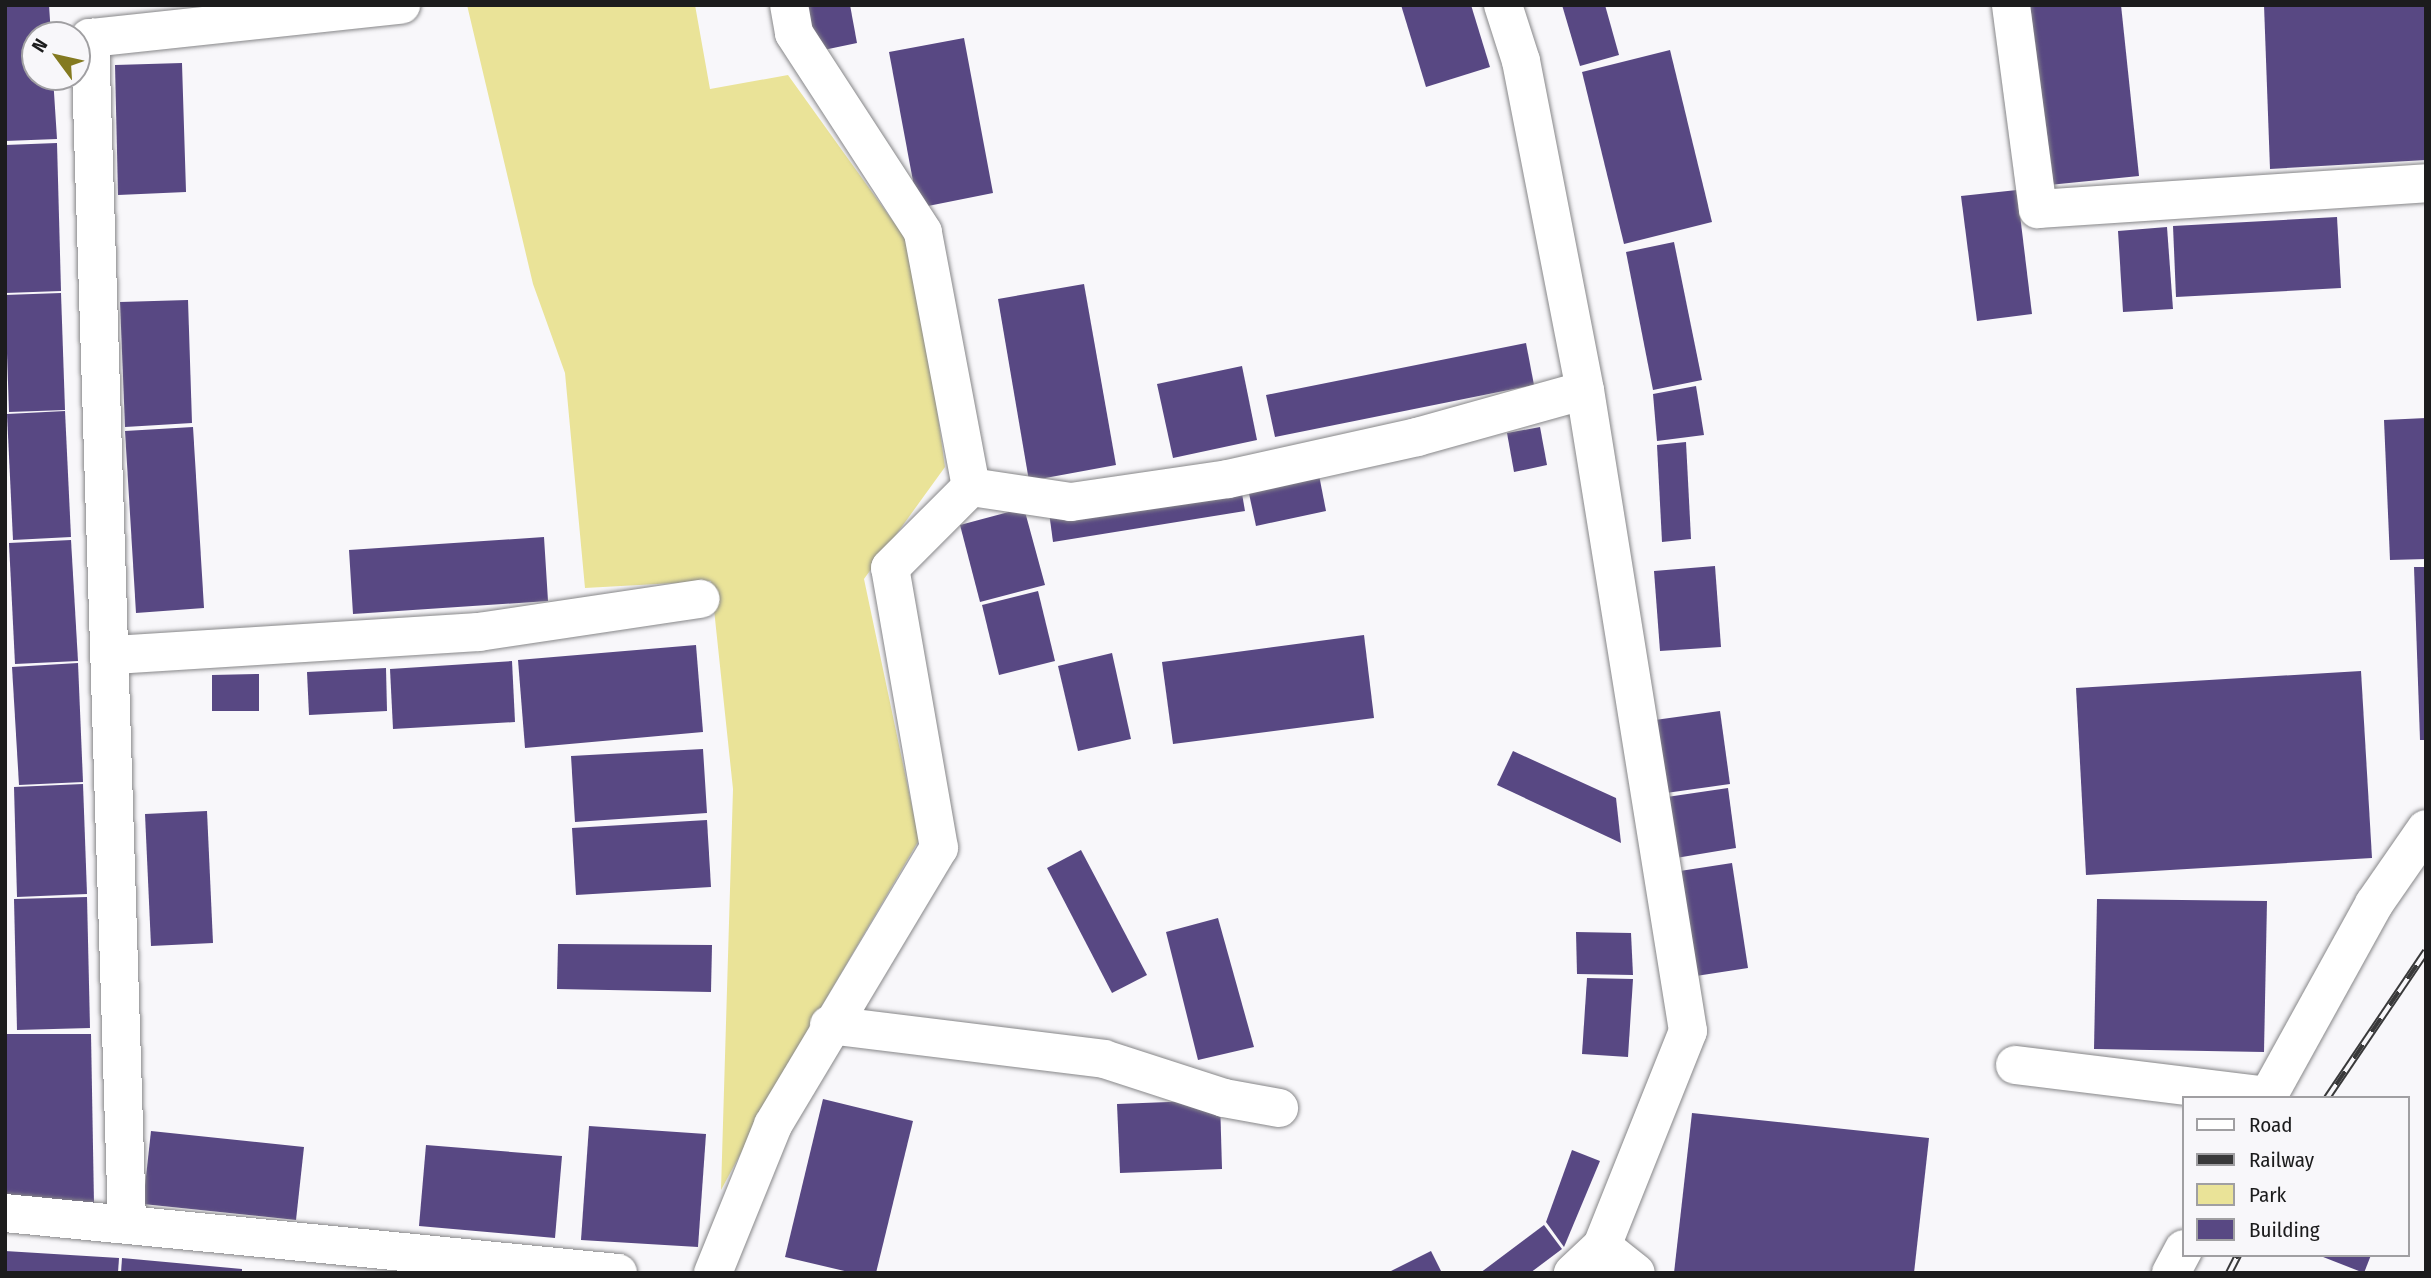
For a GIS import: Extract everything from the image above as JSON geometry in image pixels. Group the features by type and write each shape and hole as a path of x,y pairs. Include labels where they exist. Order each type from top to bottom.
{"street":[{"path":"127,1222 113,655 90,38 401,5"},
{"path":"789,5 794,33 923,232 971,487"},
{"path":"1503,5 1521,61 1585,390 1688,1031 1602,1245 1573,1273"},
{"path":"2011,5 2038,209 2426,183"},
{"path":"971,487 1071,502 1228,479 1418,437 1585,390"},
{"path":"713,1273 773,1125 829,1025 939,848 890,568 971,487"},
{"path":"113,655 479,632 701,599"},
{"path":"2269,1096 2374,904 2426,829"},
{"path":"829,1025 1104,1059 1224,1098 1279,1108"},
{"path":"2015,1065 2260,1096"},
{"path":"5,1213 127,1222 618,1273"},
{"path":"1602,1245 1636,1273"},
{"path":"2171,1273 2182,1253"}],"green space":[{"path":"467,5 695,5 710,89 788,75 915,252 945,467 864,579 919,840 803,1038 721,1190 733,789 711,581 585,588 565,373 533,284"}],"building":[{"path":"5,5 49,5 50,21 21,21 21,91 54,91 57,139 5,141"},
{"path":"805,5 850,5 857,43 814,52"},
{"path":"1401,5 1471,5 1490,67 1426,87"},
{"path":"1562,5 1605,5 1619,55 1580,66"},
{"path":"2029,5 2121,5 2139,176 2049,185"},
{"path":"2264,5 2426,5 2426,160 2270,169"},
{"path":"964,38 993,193 918,208 889,52"},
{"path":"1670,50 1712,222 1624,244 1582,72"},
{"path":"182,63 186,192 118,195 115,65"},
{"path":"57,143 61,291 5,293 5,145"},
{"path":"2017,190 2032,314 1977,321 1961,196"},
{"path":"2337,217 2341,288 2176,297 2173,226"},
{"path":"2167,227 2173,309 2123,312 2118,231"},
{"path":"1674,242 1702,380 1653,390 1626,252"},
{"path":"1084,284 1116,465 1029,481 998,299"},
{"path":"61,293 65,410 9,412 5,295"},
{"path":"188,300 192,423 125,427 120,302"},
{"path":"1526,343 1534,385 1275,437 1266,395"},
{"path":"1242,366 1257,440 1173,458 1157,384"},
{"path":"1696,386 1704,435 1657,441 1653,394"},
{"path":"65,411 71,537 13,540 7,414"},
{"path":"2426,418 2426,559 2390,560 2384,420"},
{"path":"193,427 204,608 136,613 125,431"},
{"path":"1540,427 1547,465 1514,472 1507,433"},
{"path":"1686,442 1691,539 1662,542 1657,445"},
{"path":"1319,475 1326,511 1256,526 1248,489"},
{"path":"1240,482 1245,511 1053,542 1049,512"},
{"path":"1024,508 1045,585 980,602 960,525"},
{"path":"544,537 548,601 353,614 349,550"},
{"path":"71,540 78,661 15,664 9,543"},
{"path":"1715,566 1721,647 1660,651 1654,571"},
{"path":"2414,567 2426,567 2426,740 2420,740"},
{"path":"1038,591 1055,661 999,675 982,605"},
{"path":"1364,635 1374,718 1173,744 1162,662"},
{"path":"696,645 703,732 525,748 518,660"},
{"path":"1112,653 1131,739 1078,751 1058,666"},
{"path":"512,661 515,722 393,729 390,669"},
{"path":"78,663 83,782 19,785 12,667"},
{"path":"386,668 387,711 309,715 307,672"},
{"path":"2361,671 2372,858 2086,875 2076,688"},
{"path":"259,674 259,711 212,711 212,675"},
{"path":"1720,711 1730,784 1666,793 1655,720"},
{"path":"703,749 707,813 575,822 571,756"},
{"path":"1513,751 1616,798 1621,843 1497,785"},
{"path":"83,784 87,894 17,897 14,787"},
{"path":"1728,788 1736,848 1676,858 1667,797"},
{"path":"207,811 213,943 151,946 145,814"},
{"path":"707,820 711,887 576,895 572,828"},
{"path":"1081,850 1147,975 1112,993 1047,868"},
{"path":"1732,863 1748,968 1696,976 1680,871"},
{"path":"87,897 90,1028 17,1030 14,899"},
{"path":"2097,899 2267,901 2264,1052 2094,1049"},
{"path":"1218,918 1254,1047 1198,1060 1166,932"},
{"path":"1576,932 1631,933 1633,975 1577,974"},
{"path":"558,944 712,945 711,992 557,989"},
{"path":"1587,978 1633,979 1628,1057 1582,1054"},
{"path":"5,1034 91,1034 94,1204 5,1198"},
{"path":"823,1099 913,1121 876,1273 853,1273 785,1257"},
{"path":"1220,1100 1222,1169 1120,1173 1117,1104"},
{"path":"1692,1113 1929,1138 1914,1273 1674,1273"},
{"path":"589,1126 706,1134 698,1247 581,1240"},
{"path":"151,1131 304,1147 296,1220 143,1204"},
{"path":"426,1145 562,1156 555,1238 419,1226"},
{"path":"1572,1150 1600,1161 1564,1247 1546,1222"},
{"path":"1544,1225 1562,1249 1530,1273 1480,1273"},
{"path":"5,1251 119,1258 118,1273 5,1273"},
{"path":"1431,1251 1442,1273 1387,1273"},
{"path":"2323,1257 2370,1257 2364,1273"},
{"path":"122,1258 242,1269 242,1273 121,1273"}],"railway":[{"path":"2328,1096 2426,951"},
{"path":"2229,1273 2237,1257"}]}
